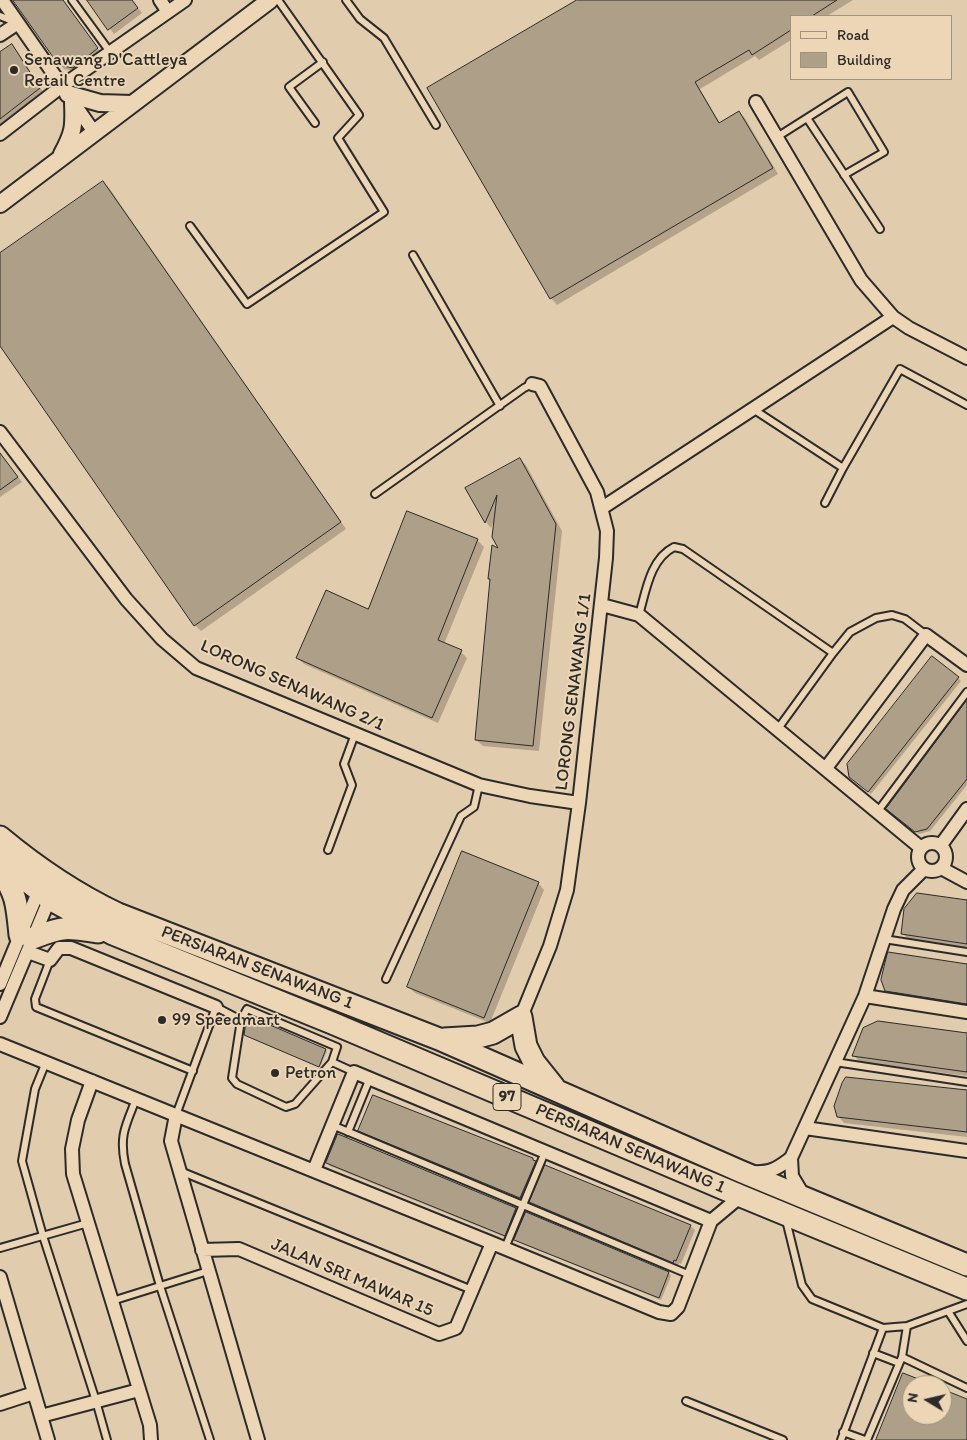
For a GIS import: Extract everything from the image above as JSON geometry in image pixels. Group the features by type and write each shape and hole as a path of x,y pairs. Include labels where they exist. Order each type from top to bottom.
{"main road":[{"name":"PERSIARAN SENAWANG 1","path":"0,837 20,854 48,886 438,1039 742,1172 967,1265"},
{"name":"PERSIARAN SENAWANG 1","path":"0,860 48,886 114,934 261,1004 741,1196 967,1289"},
{"path":"0,869 13,890 27,942 64,927 114,934"},
{"path":"438,1039 478,1037 493,1033 521,1017 526,1046 534,1062 555,1089"}],"street":[{"path":"2,0 94,132"},
{"path":"160,0 168,12"},
{"path":"0,134 67,94 110,52 185,0"},
{"path":"0,204 271,0"},
{"path":"0,35 18,22"},
{"path":"67,94 100,103 132,104"},
{"path":"58,160 72,135 74,124 67,94"},
{"path":"756,102 860,280 893,317 909,328 967,358"},
{"path":"602,508 893,317"},
{"name":"LORONG SENAWANG 1/1","path":"521,1017 550,946 565,897 579,803 606,558 606,531 597,492 540,386 532,384"},
{"name":"LORONG SENAWANG 2/1","path":"0,432 126,599 162,639 196,668 479,785 530,796 579,803"},
{"path":"602,605 639,615 921,848"},
{"path":"826,768 926,635 967,664"},
{"path":"941,845 967,809"},
{"path":"928,843 941,845 946,852 946,861 941,868 933,872 924,869 918,856 921,848 928,843"},
{"path":"941,868 967,882"},
{"path":"805,1198 792,1176 791,1158 865,996 894,909 903,890 924,869"},
{"path":"0,1017 48,886"},
{"path":"27,942 50,960 59,948 71,948 216,1007"},
{"path":"0,984 4,961 27,942"},
{"path":"865,996 967,1012"},
{"path":"0,1044 314,1170 659,1312 672,1314 678,1307 711,1221 741,1196"},
{"path":"314,1170 354,1072 711,1221"},
{"path":"92,1081 78,1120 72,1149 73,1174 150,1425 151,1440"},
{"path":"176,1115 171,1141 258,1440"},
{"path":"805,1128 967,1151"},
{"path":"742,1172 765,1173 777,1168 791,1158"},
{"name":"JALAN SRI MAWAR 15","path":"202,1250 240,1249 439,1334 456,1328 492,1243"},
{"path":"1,1282 48,1440"},
{"path":"41,1416 139,1390"},
{"path":"0,1404 34,1393"}],"lane":[{"path":"72,0 110,52"},
{"path":"190,226 247,304 384,212 338,138 359,115 323,62 271,0"},
{"path":"346,0 360,19 384,38 436,125"},
{"path":"0,16 18,22"},
{"path":"315,123 290,87 323,62"},
{"path":"777,137 848,92 884,152 844,175"},
{"path":"807,118 880,229"},
{"path":"413,255 500,406"},
{"path":"825,502 900,368 967,405"},
{"path":"375,494 532,384"},
{"path":"753,408 843,468"},
{"path":"639,615 657,562 665,551 674,547 683,549 833,653"},
{"path":"777,730 850,632 876,618 892,616 905,619 926,635"},
{"path":"878,811 967,692"},
{"path":"328,850 352,785 344,764 355,734"},
{"path":"386,979 461,816 474,807 479,785"},
{"path":"884,939 967,952"},
{"path":"50,960 35,999 36,1007 193,1071"},
{"path":"261,1004 248,1009 241,1020 232,1078 237,1084 286,1107 295,1104 332,1062 337,1047 327,1032"},
{"path":"176,1115 216,1007 241,1020"},
{"path":"46,1062 35,1089 22,1160 43,1236 107,1440"},
{"path":"332,1062 354,1072"},
{"path":"835,1062 967,1082"},
{"path":"348,1132 370,1078"},
{"path":"136,1099 122,1138 122,1148 160,1286 210,1440"},
{"path":"332,1125 690,1275"},
{"path":"505,1248 545,1152"},
{"path":"179,1171 472,1290"},
{"path":"784,1214 802,1285 812,1299 883,1328 907,1326 967,1304"},
{"path":"0,1248 88,1223"},
{"path":"112,1301 208,1271"},
{"path":"948,1311 967,1340"},
{"path":"844,1432 866,1440 901,1360 907,1326"},
{"path":"841,1440 883,1328"},
{"path":"873,1353 901,1360 967,1388"},
{"path":"686,1400 783,1440"}],"building":[{"path":"13,0 63,0 98,48 73,68 59,65"},
{"path":"87,0 132,0 138,8 108,30"},
{"path":"577,0 837,0 814,15 790,15 790,31 752,55 749,50 695,82 719,123 739,111 773,168 550,299 427,88"},
{"name":"Senawang D'Cattleya Retail Centre","path":"12,44 40,88 0,119 0,52"},
{"path":"103,181 341,522 194,626 0,346 0,253"},
{"path":"0,453 18,477 0,490"},
{"path":"520,458 556,524 533,746 475,740 492,545 498,548 492,537 497,495 485,523 465,488"},
{"path":"407,511 478,539 438,640 462,650 432,718 296,658 326,590 368,609"},
{"path":"932,656 959,677 868,792 849,777 847,764"},
{"path":"967,700 967,779 927,829 915,832 886,809"},
{"path":"462,851 539,882 484,1018 407,987"},
{"path":"917,893 967,900 967,944 901,934 904,909"},
{"path":"888,952 967,964 967,1004 885,991 881,980"},
{"path":"249,1016 326,1049 319,1067 244,1035"},
{"path":"878,1021 967,1033 967,1072 852,1056 863,1028"},
{"path":"846,1077 967,1090 967,1132 837,1117 834,1106"},
{"path":"373,1095 533,1158 536,1161 520,1198 358,1131"},
{"path":"338,1134 516,1208 505,1236 326,1163"},
{"path":"545,1165 691,1225 676,1261 674,1260 673,1263 529,1202"},
{"path":"526,1212 669,1272 659,1298 514,1240"},
{"path":"902,1375 902,1425 952,1425 952,1393 967,1399 967,1440 876,1440"}],"place":[{"name":"Senawang D'Cattleya Retail Centre","path":"14,70"},
{"name":"99 Speedmart","path":"162,1020"},
{"name":"Petron","path":"275,1073"}]}
